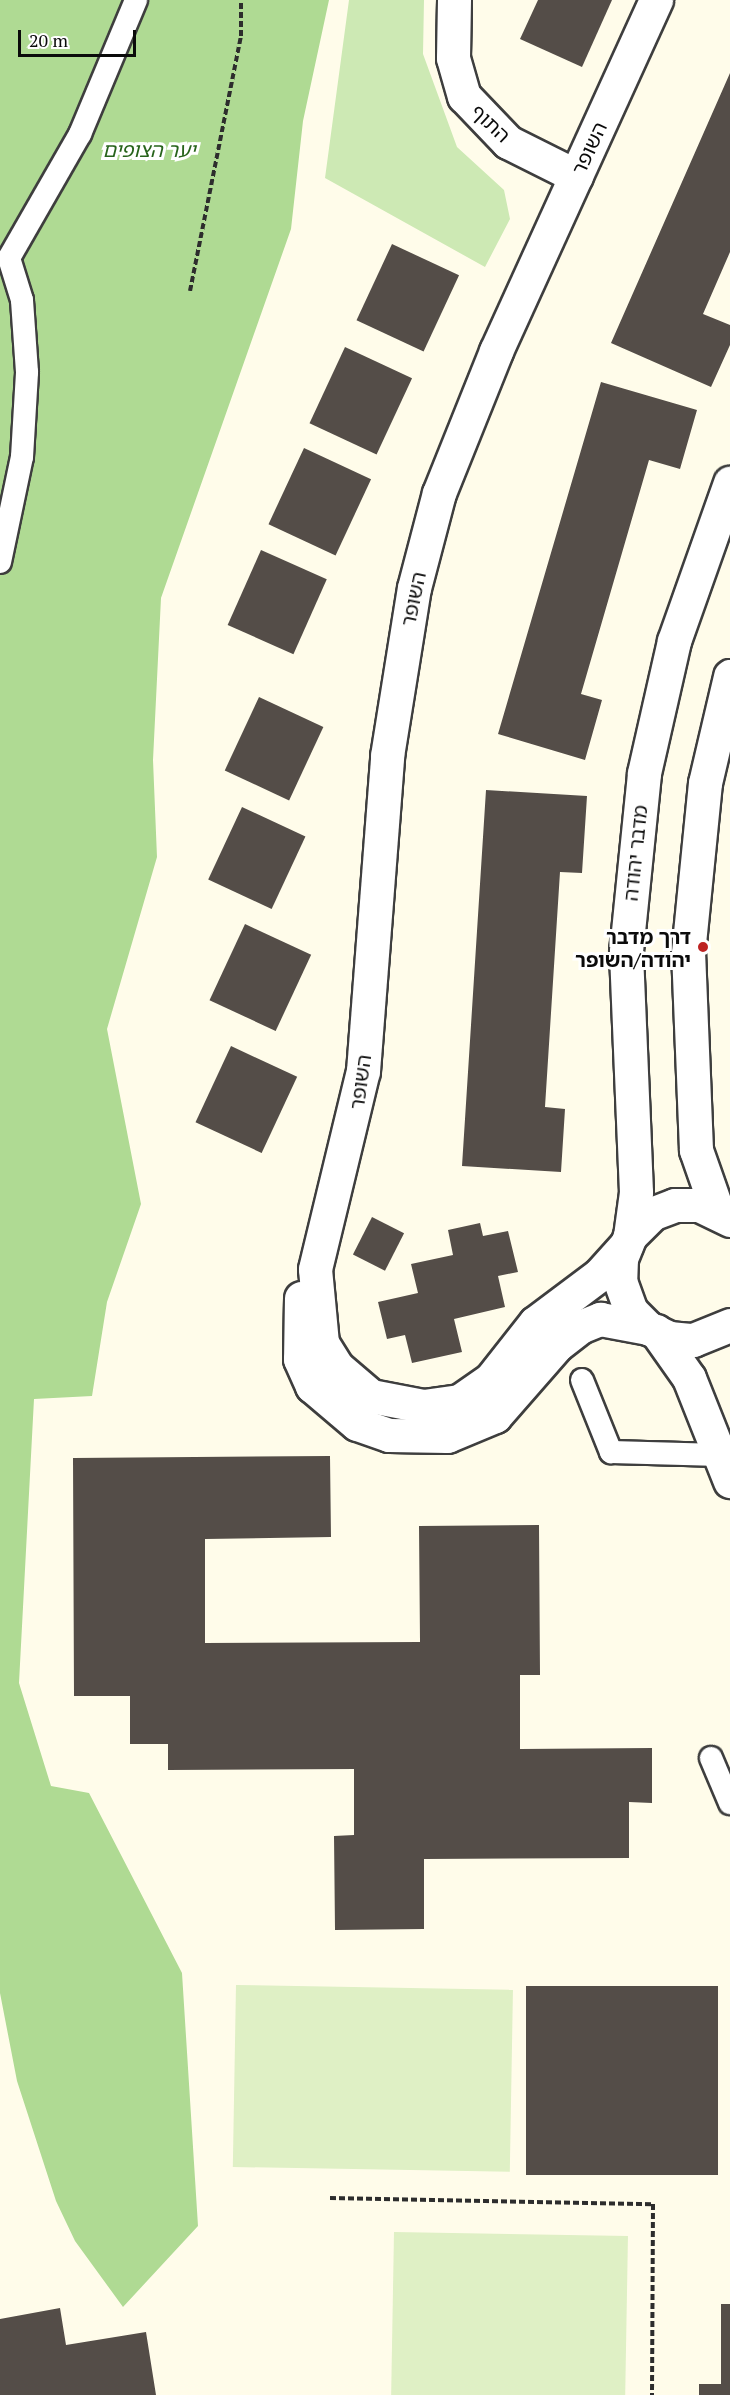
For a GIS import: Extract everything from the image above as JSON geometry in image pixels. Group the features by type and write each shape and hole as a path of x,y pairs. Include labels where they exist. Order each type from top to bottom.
{"street":[{"name":"התוף","path":"454,0 453,58 464,96 508,142 576,176"},
{"name":"השופר","path":"656,0 463,430 414,588 387,756 363,1071 313,1291 327,1351 371,1396 423,1406 459,1401 478,1390 535,1323 599,1275 652,1214 675,1205 724,1215"},
{"name":"מדבר יהודה","path":"652,1330 631,1311 620,1281 636,1192 626,951 644,773 674,641 730,483"},
{"path":"724,1215 696,1150 688,953 705,783 730,676"},
{"name":"השופר","path":"323,1240 298,1305 300,1359 312,1386 334,1410 389,1435 447,1436 495,1416 556,1346 580,1327 600,1319 693,1340 730,1325"},
{"path":"652,1330 689,1378 725,1468"}],"lane":[{"path":"0,562 22,457 27,372 22,300 9,258 80,134 136,0"},
{"path":"582,1380 611,1452 725,1468"},
{"path":"711,1758 730,1803"}],"path":[{"path":"190,291 241,36 241,0"},
{"path":"330,2198 653,2204 652,2395"}],"green space":[{"name":"יער הצופים","path":"0,0 329,0 303,121 291,229 161,598 153,760 157,857 107,1029 141,1204 107,1302 92,1396 34,1399 19,1683 51,1786 89,1793 182,1973 198,2226 123,2307 75,2241 56,2201 17,2081 0,1993"},
{"path":"349,0 424,0 423,54 457,147 504,190 510,219 485,267 325,178"},
{"path":"236,1985 513,1990 510,2172 233,2167"},
{"path":"394,2232 628,2236 625,2395 391,2395"}],"building":[{"path":"538,0 612,0 582,67 520,39"},
{"path":"730,73 730,252 703,314 730,325 730,345 711,387 611,343"},
{"path":"392,244 459,275 424,351 357,320"},
{"path":"345,347 412,378 377,454 310,423"},
{"path":"601,382 697,410 680,469 649,460 581,694 602,700 585,760 498,734"},
{"path":"304,448 371,479 336,555 269,524"},
{"path":"261,550 327,579 293,654 228,625"},
{"path":"259,697 323,727 289,800 225,770"},
{"path":"486,790 587,796 582,873 560,872 545,1107 565,1109 561,1172 462,1166"},
{"path":"242,807 305,837 272,909 208,880"},
{"path":"245,924 311,955 276,1031 210,1000"},
{"path":"231,1046 297,1077 262,1153 196,1122"},
{"path":"372,1217 404,1233 385,1271 353,1254"},
{"path":"480,1223 483,1236 508,1231 518,1272 498,1276 505,1307 454,1319 462,1352 412,1363 405,1335 387,1339 378,1302 418,1293 411,1264 453,1255 448,1230"},
{"path":"330,1456 331,1537 205,1539 205,1643 420,1642 419,1526 539,1525 540,1675 520,1675 520,1749 652,1748 652,1803 629,1802 629,1858 424,1859 424,1929 335,1930 334,1836 354,1835 354,1769 168,1770 168,1744 130,1744 130,1696 74,1696 73,1458"},
{"path":"526,1986 718,1986 718,2175 526,2175"},
{"path":"721,2304 730,2304 730,2395 699,2395 699,2384 721,2384"},
{"path":"60,2308 66,2345 146,2332 156,2395 0,2395 0,2319"}],"place":[{"name":"דרך מדבר יהודה/השופר","path":"703,947"}]}
